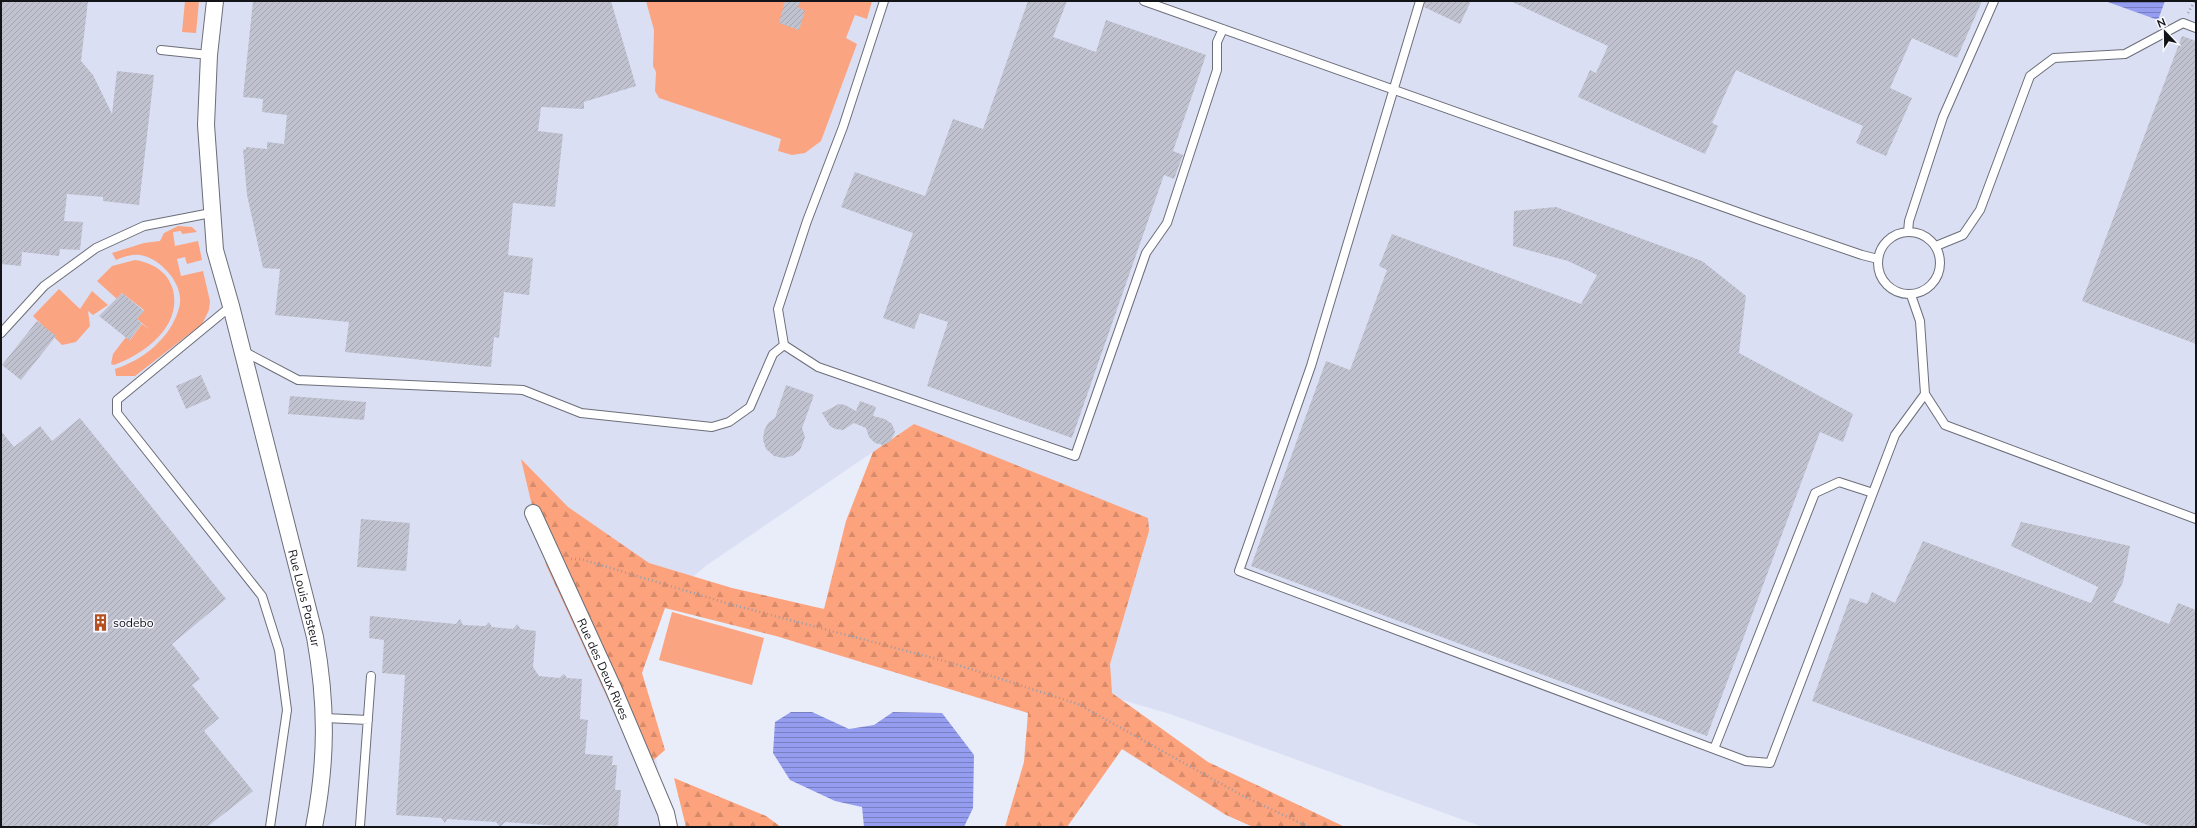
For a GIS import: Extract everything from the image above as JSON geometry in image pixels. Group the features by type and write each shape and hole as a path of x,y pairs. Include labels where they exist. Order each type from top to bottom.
{"street":[{"name":"Rue Louis Pasteur","path":"215,1 209,55 206,125 211,213 215,250 243,351 315,637 321,671 325,718 325,749 314,827"},
{"name":"Rue des Deux Rives","path":"533,513 614,690 666,813 669,827"}],"lane":[{"path":"884,1 842,127 778,309 784,345 818,367 1075,456 1146,253 1167,223 1217,70 1217,42 1223,29"},
{"path":"1144,1 1753,217 1862,255 1878,259"},
{"path":"1420,1 1392,88 1311,366 1239,571 1746,761 1770,762 1895,435 1925,394"},
{"path":"1908,232 1909,221 1943,117 1994,1"},
{"path":"1936,246 1963,235 1980,210 2030,76 2054,58 2124,54 2183,23 2196,28"},
{"path":"161,50 209,55"},
{"path":"1,333 44,286 96,248 144,226 211,213"},
{"path":"1908,232 1924,235 1936,246 1941,267 1931,286 1912,295 1894,291 1881,277 1878,259 1884,246 1894,236 1908,232"},
{"path":"1912,295 1920,321 1925,394 1945,425 2196,520"},
{"path":"231,306 117,400 118,413 262,596 279,650 287,710 270,827"},
{"path":"243,351 298,380 523,390 581,413 712,427 729,422 750,407 772,354 784,345"},
{"path":"1714,749 1815,493 1840,482 1873,493"},
{"path":"360,826 371,676"},
{"path":"325,718 368,720"}],"path":[{"path":"554,560 581,559 726,603 952,663 1078,704 1243,796 1309,827"}],"shaded area":[{"path":"1,1 2196,1 2196,827 1483,827 1170,714 1082,688 914,424 707,565 632,628 666,813 666,827 1,827"},
{"path":"185,1 199,1 196,33 182,32"},
{"path":"646,1 872,1 867,19 855,15 846,38 857,44 821,141 805,153 792,155 778,151 781,139 659,98 655,91 656,72 653,66 654,30"},
{"path":"178,226 192,227 197,232 182,234 181,231 173,232 175,246 198,241 202,260 187,264 185,257 177,259 181,276 203,271 210,301 209,310 202,324 135,376 116,376 115,369 136,360 163,338 175,319 180,300 179,291 175,282 170,274 156,261 140,255 128,256 116,260 112,253 144,243 160,241 164,233"},
{"path":"135,260 147,263 158,269 171,283 174,303 172,316 158,337 148,346 137,354 114,365 111,364 113,354 126,337 130,340 142,324 150,330 137,319 144,310 122,293 117,299 97,281 112,266"},
{"path":"59,289 80,309 92,291 108,305 93,315 88,311 90,326 76,342 62,345 33,316"},
{"path":"672,612 764,638 752,685 659,660"}],"green space":[{"path":"914,424 1148,518 1149,531 1110,664 1112,693 1208,762 1345,827 1253,827 1226,815 1122,749 1067,827 1005,827 1024,762 1028,713 776,636 665,608 642,673 665,750 641,771 546,565 521,459 568,507 649,563 732,588 824,609 846,521 873,452"},
{"path":"674,778 766,816 781,827 686,827"}],"water":[{"path":"2105,1 2165,1 2158,20"},
{"path":"791,712 812,712 849,729 874,725 893,712 942,713 974,755 973,808 964,827 864,827 862,807 835,801 790,780 773,753 775,722"}],"building":[{"path":"1,1 88,1 81,61 93,75 112,114 117,71 154,75 139,205 103,201 103,197 67,194 64,221 83,222 80,250 60,249 59,256 22,252 21,266 1,264"},
{"path":"253,1 611,1 636,86 584,102 584,109 541,107 538,131 563,134 555,207 513,203 508,255 533,258 529,295 504,292 499,338 494,337 491,367 345,352 349,322 275,315 280,269 263,268 247,195 243,149 246,150 246,147 267,149 267,142 284,144 287,115 262,112 263,99 243,97"},
{"path":"785,1 800,1 798,7 805,11 799,30 779,23"},
{"path":"1028,1 1067,1 1053,37 1096,52 1106,20 1206,55 1173,151 1183,155 1174,179 1164,175 1072,438 927,386 948,322 920,313 914,329 883,318 913,233 841,207 855,172 925,196 953,119 983,129"},
{"path":"1425,1 1471,1 1460,24 1424,7"},
{"path":"1510,1 1982,1 1957,58 1912,38 1890,88 1912,98 1886,156 1856,143 1863,126 1736,70 1712,123 1718,126 1705,154 1578,97 1590,70 1596,73 1608,46"},
{"path":"2182,36 2196,41 2196,344 2082,301"},
{"path":"1556,207 1702,261 1746,296 1739,353 1853,414 1843,442 1820,432 1707,736 1251,566 1326,361 1350,370 1387,270 1379,266 1392,234 1581,304 1597,275 1568,261 1513,246 1514,211"},
{"path":"122,293 144,311 137,319 142,324 129,340 99,316"},
{"path":"37,321 56,336 21,380 2,365"},
{"path":"201,375 211,398 186,409 176,386"},
{"path":"786,385 814,395 802,428 805,437 800,450 792,456 783,458 774,456 766,449 763,440 764,431 768,423 775,418"},
{"path":"290,396 366,402 364,420 288,414"},
{"path":"860,401 876,407 873,416 885,419 892,424 895,432 890,442 883,445 875,443 869,437 866,428 854,423 843,430 835,429 830,426 822,413 839,404 845,405 856,411"},
{"name":"sodebo","path":"80,418 226,599 172,644 200,679 192,685 219,718 204,731 253,791 207,827 1,827 1,431 14,447 40,426 52,441"},
{"path":"361,519 410,523 406,571 357,567"},
{"path":"2021,522 2130,546 2123,582 2113,602 2169,624 2178,603 2196,610 2196,827 2153,827 1812,701 1850,598 1867,604 1872,592 1895,603 1923,541 2091,603 2098,587 2011,546"},
{"path":"370,616 456,624 460,619 463,625 485,626 489,622 492,627 513,629 517,624 521,629 536,631 533,667 539,676 559,678 564,674 567,678 582,679 580,719 588,720 585,754 613,756 612,765 617,765 615,790 621,790 618,827 573,827 505,822 500,827 496,822 447,819 445,823 441,818 396,815 405,675 382,673 384,640 369,638"}],"place":[{"name":"sodebo","path":"100,622"}]}
